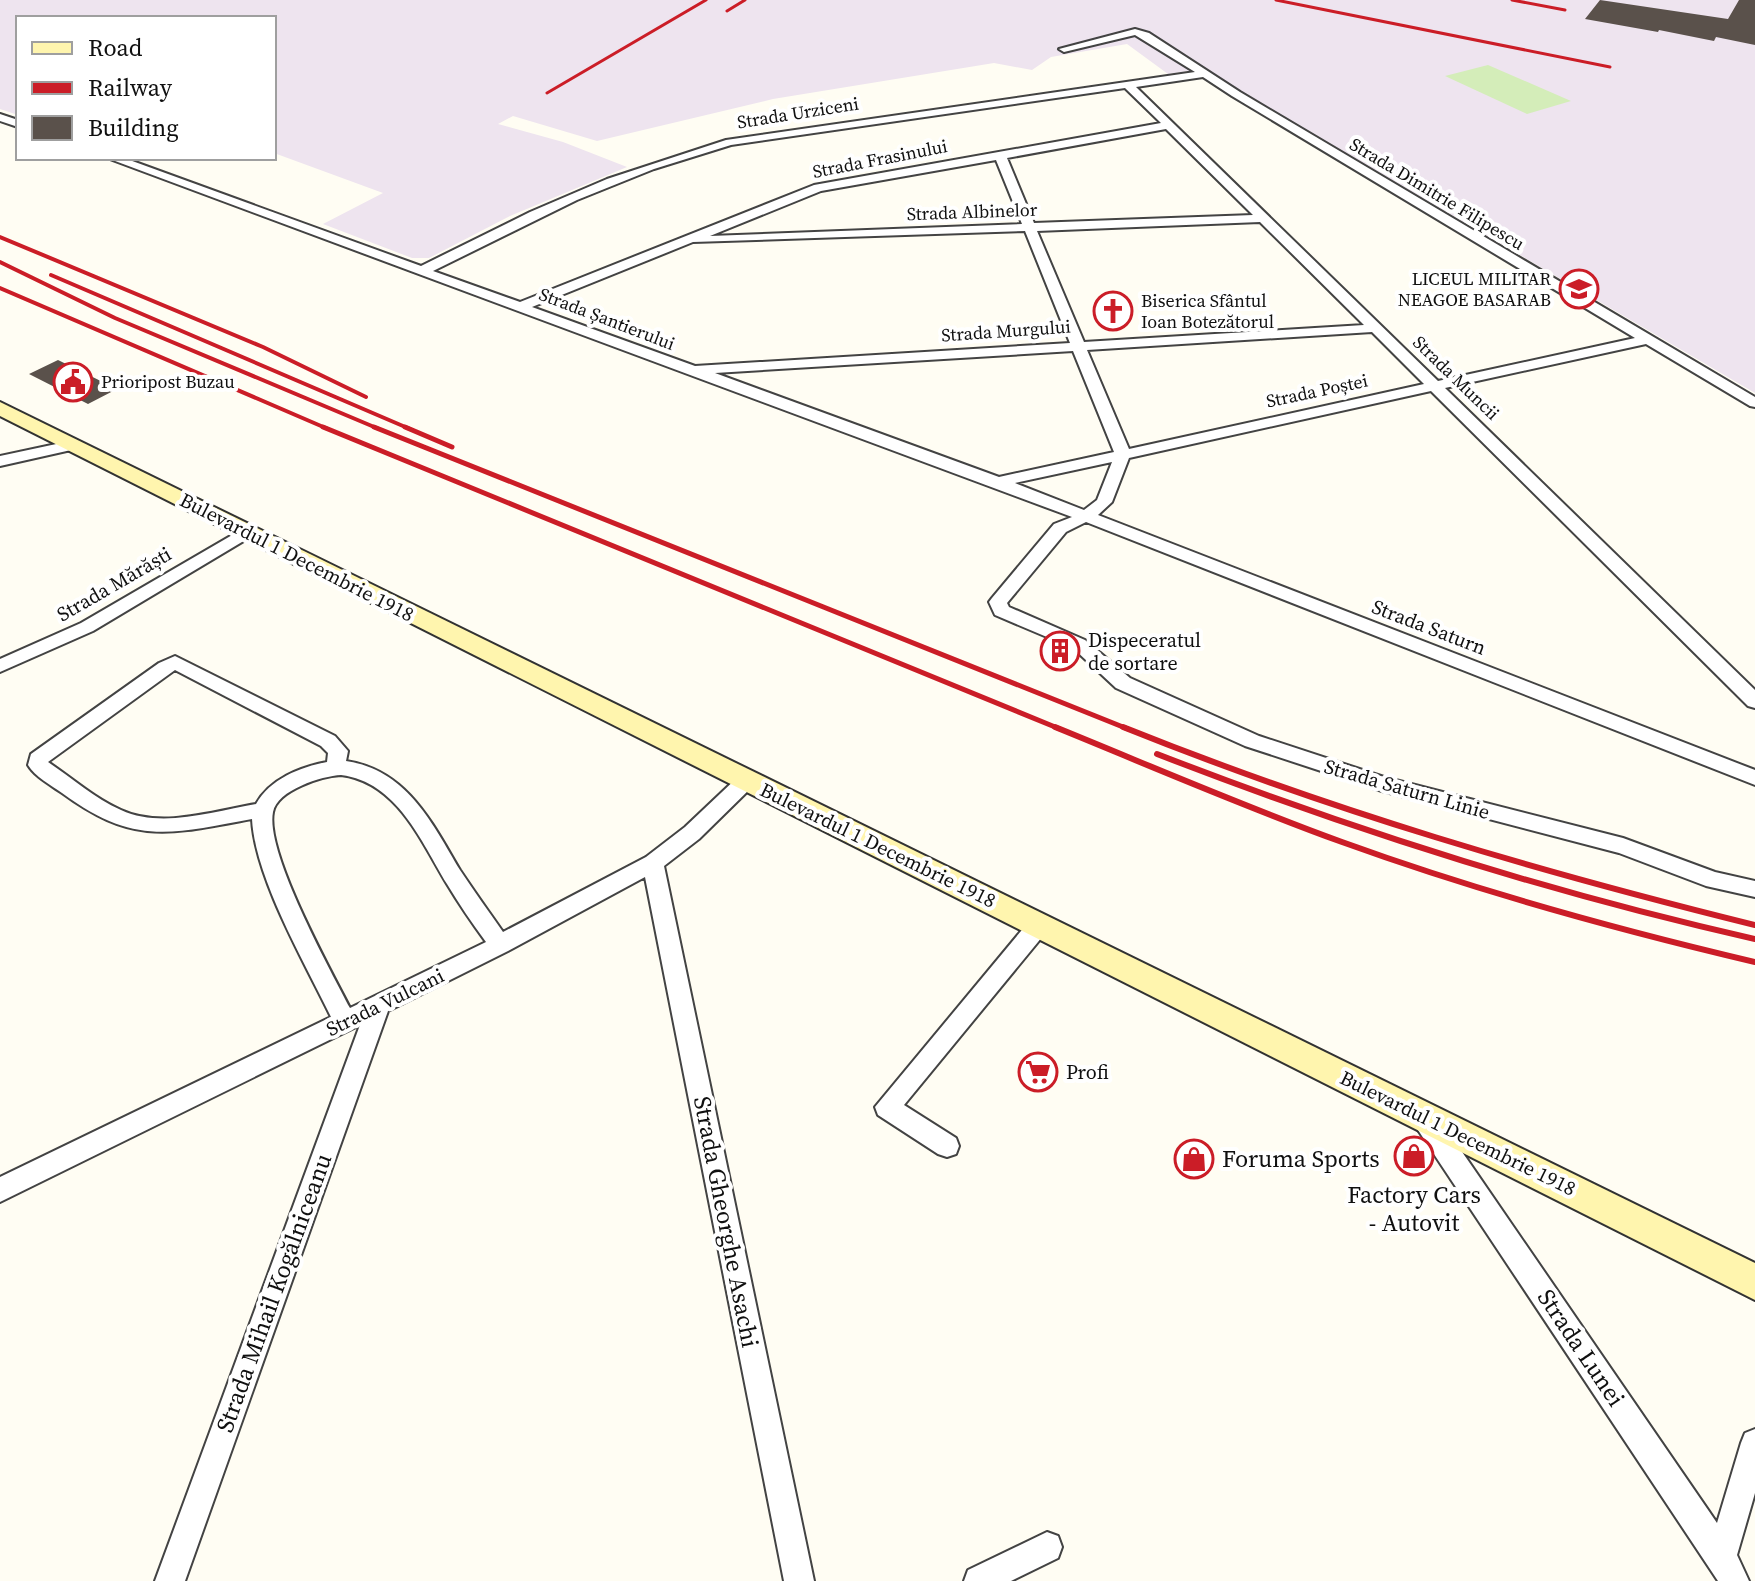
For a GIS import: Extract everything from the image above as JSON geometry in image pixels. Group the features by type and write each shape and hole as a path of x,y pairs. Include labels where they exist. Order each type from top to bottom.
{"main road":[{"name":"Bulevardul 1 Decembrie 1918","path":"0,408 1755,1282"}],"street":[{"name":"Strada Dimitrie Filipescu","path":"1064,49 1135,32 1145,35 1203,74 1644,340 1755,403"},
{"name":"Strada Urziceni","path":"422,271 559,203 710,147 748,138 1203,74"},
{"name":"Strada Muncii","path":"1128,85 1755,701"},
{"name":"Strada Frasinului","path":"520,307 818,188 1170,125"},
{"path":"1000,156 1123,454 1107,497 1087,516"},
{"name":"Strada Șantierului","path":"118,160 1087,516"},
{"name":"Strada Albinelor","path":"680,241 1265,218"},
{"name":"Strada Murgului","path":"686,370 1375,328"},
{"name":"Strada Poștei","path":"998,482 1644,340"},
{"path":"0,461 75,445"},
{"name":"Strada Saturn Linie","path":"1087,516 1060,528 997,606 1079,644 1123,683 1252,741 1382,784 1623,846 1713,880 1755,889"},
{"name":"Strada Saturn","path":"1087,516 1755,778"},
{"name":"Strada Mărăști","path":"0,666 87,627 246,532"},
{"path":"262,810 159,826 137,823 111,813 38,765 38,759 175,662 328,741 338,751 336,766"},
{"path":"345,1022 276,871 262,828 262,810 270,797 289,784 336,766 371,775 394,791 414,812 500,945"},
{"name":"Strada Vulcani","path":"0,1190 500,945 653,863 692,833 747,780"},
{"name":"Strada Gheorghe Asachi","path":"653,863 799,1581"},
{"path":"947,1146 887,1107 1039,925"},
{"name":"Strada Mihail Kogălniceanu","path":"170,1581 378,1006"},
{"name":"Strada Lunei","path":"1425,1118 1728,1569"},
{"path":"1728,1569 1755,1443"},
{"path":"979,1581 1047,1547"}],"shaded area":[{"path":"0,0 1755,0 1755,393 1203,69 1168,74 1127,44 1051,57 1032,70 994,63 773,99 597,141 513,116 498,124 563,142 627,167 510,216 429,258 412,258 323,224 383,193 276,154 276,16 16,16 16,114 0,109"}],"green space":[{"path":"1488,65 1571,101 1527,114 1445,76"}],"building":[{"path":"1600,0 1728,19 1739,0 1755,0 1755,45 1585,19"},
{"name":"Prioripost Buzau","path":"58,360 117,389 88,404 29,374"}],"railway":[{"path":"547,93 706,0"},
{"path":"727,11 745,0"},
{"path":"1276,0 1610,67"},
{"path":"1512,0 1565,10"},
{"path":"0,237 263,347 366,397"},
{"path":"0,262 115,318 379,429"},
{"path":"51,275 410,429"},
{"path":"0,288 328,429"},
{"path":"323,427 1060,729"},
{"path":"374,427 1123,727"},
{"path":"405,427 452,447"},
{"path":"1055,727 1270,815 1393,860 1547,908 1755,962"},
{"path":"1123,727 1279,786 1436,837 1755,925"},
{"path":"1123,727 1128,729"},
{"path":"1157,754 1453,858 1603,901 1755,939"}],"place":[{"name":"LICEUL MILITAR NEAGOE BASARAB","path":"1579,289"},
{"name":"Biserica Sfântul Ioan Botezătorul","path":"1113,311"},
{"name":"Prioripost Buzau","path":"73,382"},
{"name":"Dispeceratul de sortare","path":"1060,651"},
{"name":"Profi","path":"1038,1072"},
{"name":"Factory Cars - Autovit","path":"1414,1156"},
{"name":"Foruma Sports","path":"1194,1159"}]}
